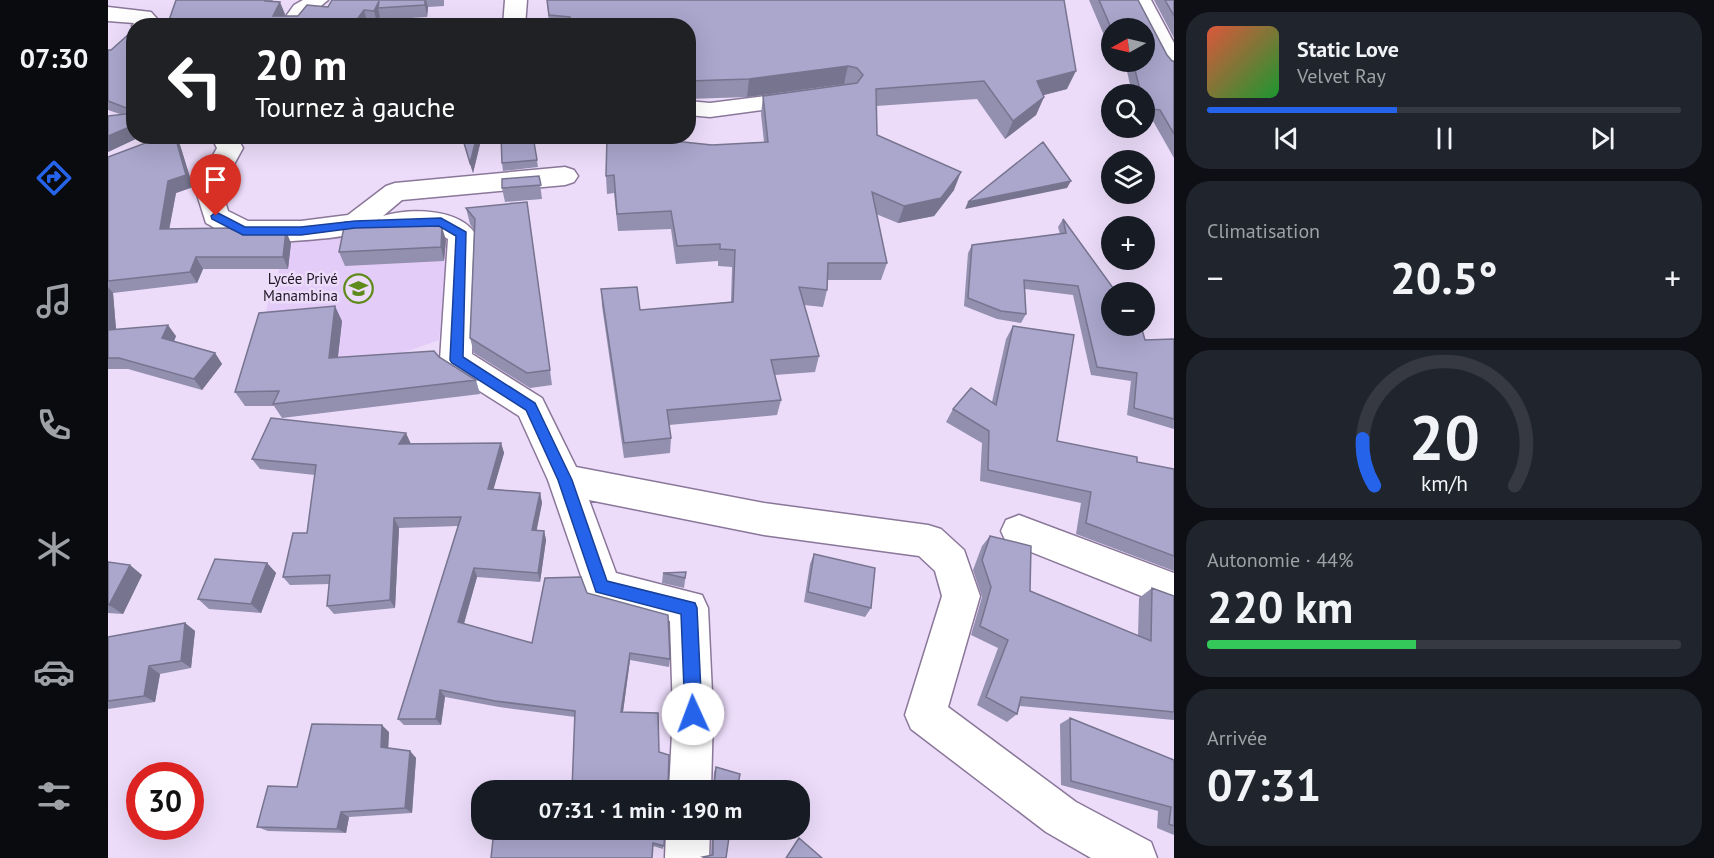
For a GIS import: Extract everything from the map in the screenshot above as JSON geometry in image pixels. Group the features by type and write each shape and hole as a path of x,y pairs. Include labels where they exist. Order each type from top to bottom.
{"street":[{"path":"296,18 302,10 317,0"},
{"path":"515,18 516,0"},
{"path":"1146,2 1174,64"},
{"path":"108,14 144,18"},
{"path":"696,109 710,110 832,95"},
{"path":"228,144 230,148 208,188 216,216 243,231 301,231 355,225 441,222 462,235 456,360 531,406 565,480 602,587 689,608 693,714 690,780"},
{"path":"355,225 395,192 566,176"},
{"path":"565,480 764,519 928,542 951,562 961,596 925,715 1061,817 1135,858"},
{"path":"1019,531 1174,591"},
{"path":"687,858 688,840"}],"shaded area":[{"name":"Lycée Privé Manambina","path":"361,232 450,237 439,340 380,361 258,367 268,301 288,244"}],"building":[{"path":"176,0 265,0 280,2 273,16 298,16 307,5 328,7 332,0 425,0 425,5 378,8 379,1 374,11 364,10 358,18 170,18"},
{"path":"547,0 1064,0 1076,71 1037,81 1044,97 1013,121 984,81 876,89 877,135 961,172 941,198 904,206 872,192 887,263 828,263 827,290 799,287 819,356 771,360 781,400 667,410 671,438 624,443 601,289 637,287 640,310 733,302 735,250 720,249 720,244 677,246 671,211 617,214 614,175 606,176 607,144 712,145 768,142 763,96 857,83 863,75 857,68 848,66 749,79 696,81 696,18 570,18 549,15"},
{"path":"1099,0 1138,0 1147,18 1107,18"},
{"path":"1165,0 1174,0 1174,16"},
{"path":"1155,32 1167,55 1174,61 1174,134 1160,110 1155,109 1155,84 1138,84 1136,72 1155,72"},
{"path":"126,37 126,108 108,101 108,50"},
{"path":"126,114 126,128 108,136 108,116"},
{"path":"1043,142 1071,181 968,202"},
{"path":"143,144 177,144 186,175 168,181 160,229 229,228 237,231 286,231 283,257 196,257 190,272 108,281 108,157"},
{"path":"464,144 475,144 470,163"},
{"path":"501,144 534,144 537,160 502,163"},
{"path":"539,176 541,185 502,188 502,179"},
{"path":"527,202 550,370 527,373 470,338 475,219 466,208"},
{"path":"1063,219 1109,282 1101,282 1101,336 1144,336 1145,340 1174,339 1174,419 1134,408 1137,373 1097,367 1078,286 1024,280 1026,314 1001,311 968,298 972,245 1066,233"},
{"path":"432,221 442,227 441,247 339,252 345,222"},
{"path":"335,306 329,358 434,351 439,357 476,380 273,404 279,391 235,392 259,313"},
{"path":"168,325 162,338 215,353 194,379 119,358 108,358 108,330"},
{"path":"1013,326 1074,335 1057,441 1137,457 1137,462 1174,469 1174,556 1086,523 1091,492 988,470 989,431 953,409 971,388 996,405"},
{"path":"271,418 406,433 399,444 501,443 488,489 540,493 532,530 544,531 538,573 474,568 458,622 532,643 545,578 581,577 587,593 668,615 670,659 630,653 621,712 658,713 659,752 669,755 668,780 572,780 575,711 495,701 440,690 436,719 398,719 461,517 394,518 390,600 327,606 330,575 283,577 293,533 307,533 316,465 252,459"},
{"path":"990,536 1031,546 1030,591 1151,641 1152,588 1174,596 1174,712 1021,697 1017,714 986,697 1008,640 980,626 991,587 982,560"},
{"path":"814,554 875,568 871,608 808,592"},
{"path":"215,559 267,563 251,604 198,599"},
{"path":"108,562 130,565 109,605 108,605"},
{"path":"686,572 685,578 663,573"},
{"path":"185,623 181,661 149,666 144,696 108,701 108,637"},
{"path":"1070,718 1174,760 1174,826 1169,824 1171,807 1071,781"},
{"path":"312,724 382,725 381,747 410,751 405,808 341,812 337,829 257,827 268,786 297,787"},
{"path":"716,767 740,774 739,780 715,780"},
{"path":"493,840 664,840 664,846 653,843 652,858 491,858"},
{"path":"713,840 729,840 726,858 703,857 713,855"},
{"path":"798,840 801,840 822,858 786,858"}],"place":[{"name":"Lycée Privé Manambina","path":"359,288"}],"route":[{"path":"216,216 243,231 301,231 355,225 441,222 462,235 456,360 531,406 565,480 602,587 689,608 693,714"}]}
